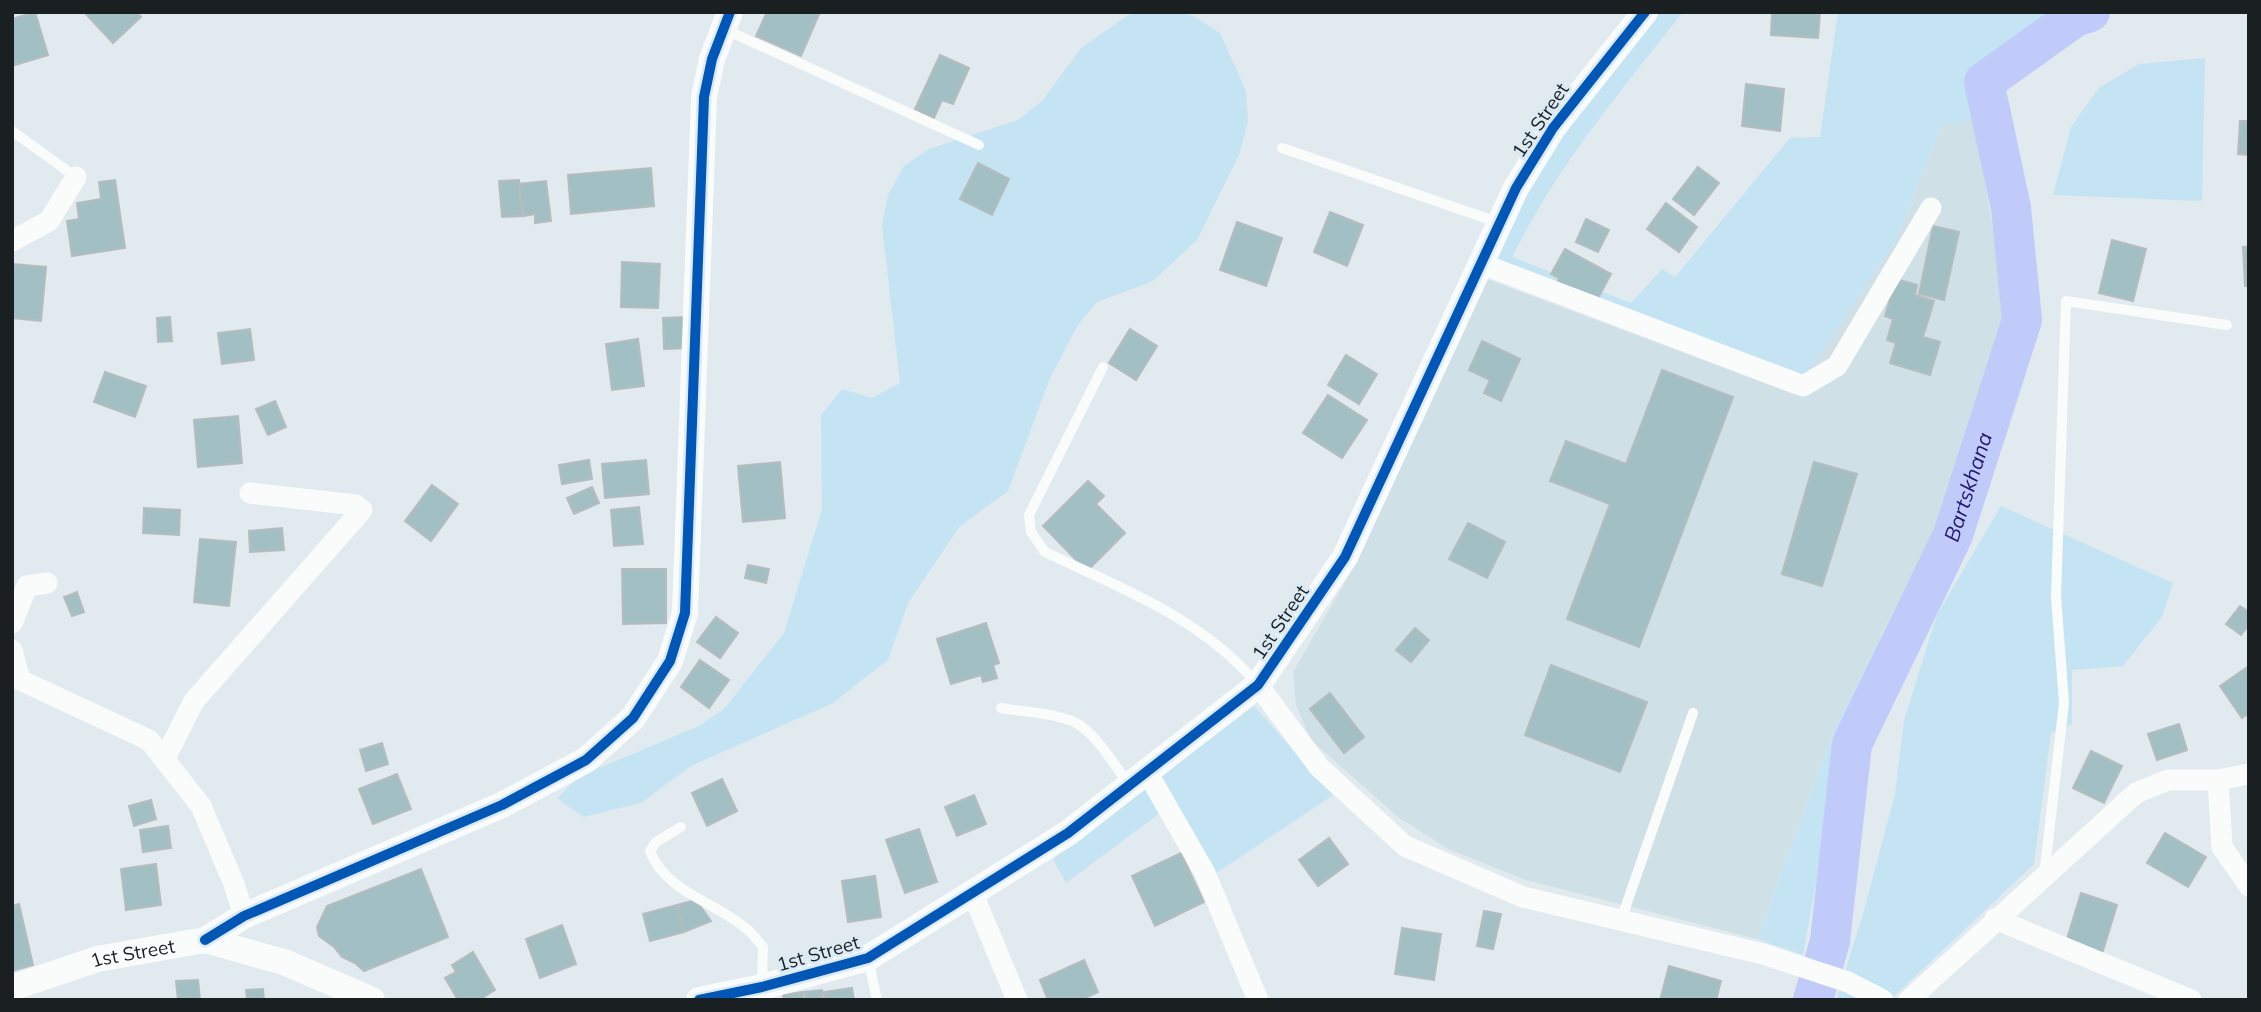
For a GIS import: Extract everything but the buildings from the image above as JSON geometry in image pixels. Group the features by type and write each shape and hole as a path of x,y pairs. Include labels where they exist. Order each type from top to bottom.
{"street":[{"name":"1st Street","path":"699,1000 762,987 868,958 1068,833 1258,685 1345,557 1516,188 1553,128 1645,12"},
{"path":"205,940 244,916 502,804 586,760 633,718 670,661 685,613 704,97 712,59 727,21"},
{"path":"12,241 49,221 76,177"},
{"path":"1482,264 1803,386 1837,366 1931,208"},
{"path":"165,758 194,701 362,510 356,505 250,493"},
{"path":"12,623 27,586 47,583"},
{"path":"12,650 20,680 149,740 165,758 201,806 234,884 244,916"},
{"path":"1258,685 1320,767 1405,846 1523,897 1788,962 1848,982 1883,1000"},
{"path":"1909,1000 2136,793 2168,780 2218,780 2249,774"},
{"path":"1138,778 1205,873 1258,1000"},
{"path":"2218,780 2222,847 2249,886"},
{"path":"973,894 1017,1000"},
{"path":"1995,919 2191,1000"},
{"name":"1st Street","path":"12,988 97,959 205,940 284,962 372,1000"}],"lane":[{"path":"727,21 979,145"},
{"path":"12,131 76,177"},
{"path":"1282,148 1500,223"},
{"path":"2044,876 2064,703 2056,596 2066,301 2227,325"},
{"path":"1103,367 1029,515 1031,532 1045,552 1179,617 1225,650 1258,685"},
{"path":"1001,708 1079,724 1138,778"},
{"path":"1621,920 1693,713"},
{"path":"681,827 656,842 650,851 654,861 668,878 747,929 763,947 762,987"},
{"path":"868,958 877,1000"}],"shaded area":[{"path":"1133,12 1180,12 1194,16 1220,33 1246,91 1248,122 1239,155 1197,240 1153,281 1097,302 1078,325 1050,378 1008,491 959,527 908,603 888,660 833,703 691,766 641,803 583,817 557,798 580,776 699,726 724,709 784,633 822,509 821,415 842,389 872,398 900,383 882,225 888,195 904,166 929,149 1018,120 1043,100 1081,48"},
{"path":"1659,12 1683,12 1613,100 1570,160 1549,191 1512,257 1631,303 1662,269 1675,277 1790,138 1820,137 1838,12 2063,12 1985,63 1971,83 1975,120 1941,126 1896,240 1806,375 1642,316 1494,258 1524,193 1564,127"},
{"path":"2205,58 2202,201 2053,195 2071,127 2099,88 2139,64"},
{"path":"1975,120 2007,316 1934,531 1836,725 1757,939 1526,880 1448,849 1398,817 1311,740 1296,705 1293,672 1348,577 1484,278 1793,394 1896,240 1941,126"},
{"path":"2001,506 2173,583 2162,617 2123,666 2072,670 2072,724 2051,733 2034,864 1890,1000 1836,1000 1863,914 1895,794 1904,720 1937,615"},
{"path":"1882,634 1840,749 1803,955 1757,939 1836,725"},
{"path":"1254,706 1333,795 1212,876 1172,804 1066,883 1053,859"}],"waterway":[{"name":"Bartskhana","path":"1813,1000 1830,941 1852,744 1953,535 2022,320 2011,208 1984,82 2075,17 2090,12"}],"cycle path":[{"path":"205,940 244,916 502,805 586,760 633,718 670,661 685,613 704,97 712,59 730,12"},
{"path":"699,1000 762,987 868,958 1068,833 1258,685 1345,557 1516,188 1553,128 1645,12"}]}
